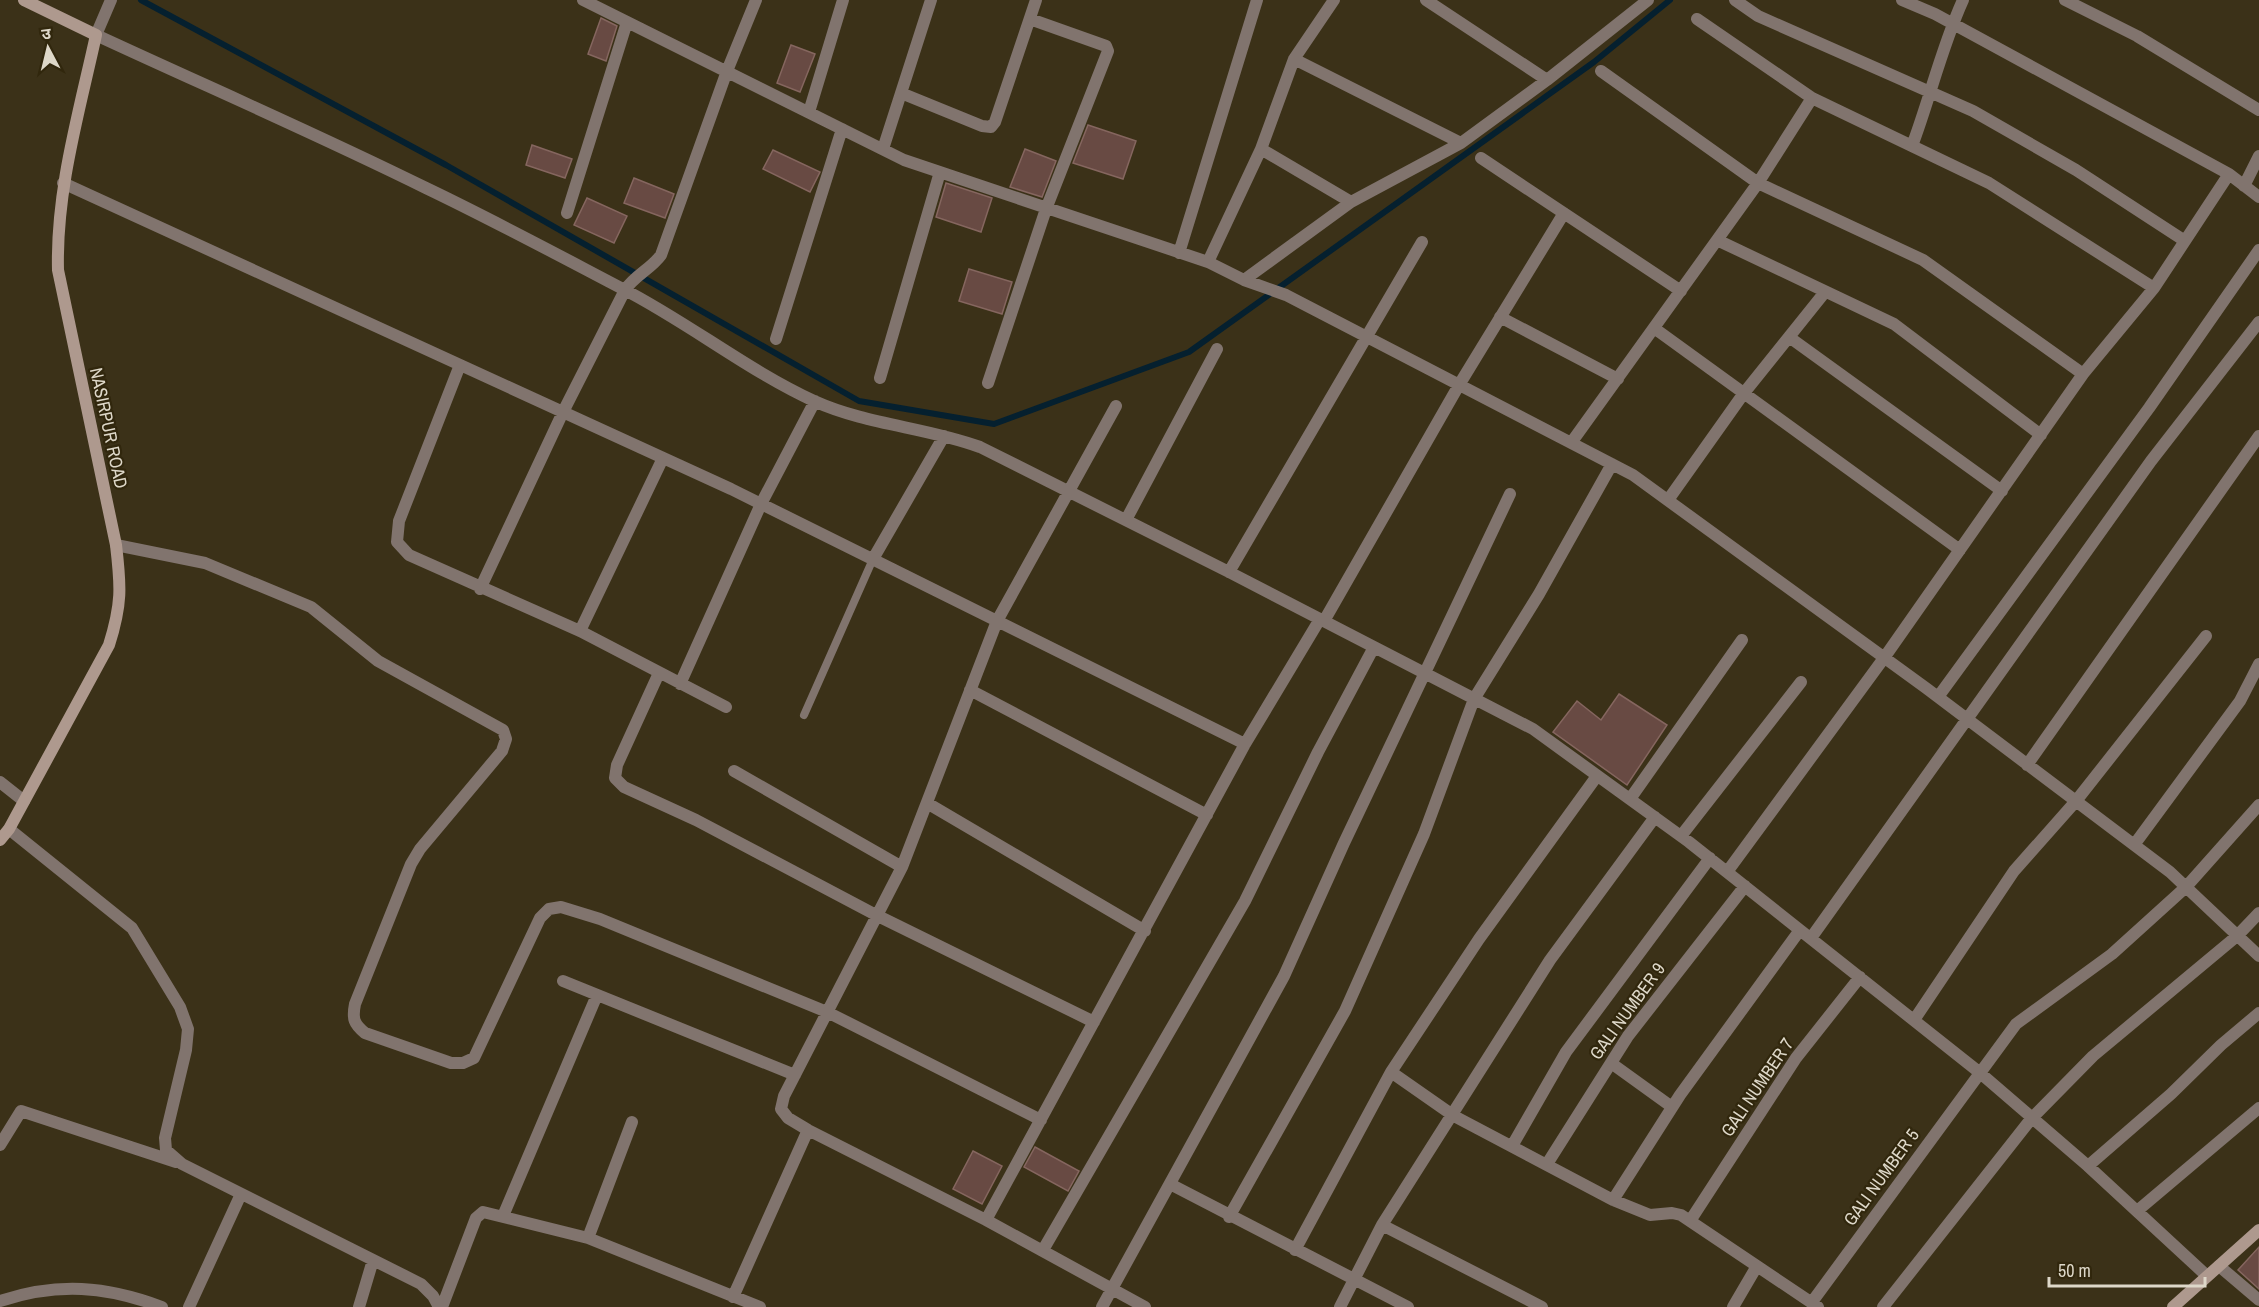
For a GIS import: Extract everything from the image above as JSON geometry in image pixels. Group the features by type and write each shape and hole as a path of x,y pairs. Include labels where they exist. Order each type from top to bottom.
{"street":[{"path":"24,0 426,188 625,290 704,334 756,370 814,401 851,415 944,436 980,447 1533,729 1710,858 1979,1072 2088,1166 2207,1276"},
{"name":"NASIRPUR ROAD","path":"0,840 9,829 109,645 119,615 122,589 116,545 58,270 57,228 63,183 96,35 111,0"},
{"path":"583,0 904,160 1208,262 1244,280 1259,283 1286,295 1633,475 1938,697 2134,845 2186,887 2259,956"},
{"path":"480,589 563,412 625,290 633,278 655,262 664,247 727,71 756,0"},
{"path":"809,112 843,0"},
{"path":"883,149 931,0"},
{"path":"901,93 982,126 991,127 995,122 1036,0"},
{"path":"1179,253 1257,0"},
{"path":"1208,262 1261,149 1294,59 1334,0"},
{"path":"1426,0 1547,80"},
{"path":"1735,0 1758,16 1973,111 2076,170 2185,241"},
{"path":"1902,0 1952,23 2229,174 2259,197"},
{"path":"1912,146 1932,93 1952,23 1963,0"},
{"path":"2065,0 2136,36 2259,110"},
{"path":"1244,280 1351,202 1461,143 1547,80 1645,1"},
{"path":"988,383 1046,209 1108,51 1106,46 1030,19"},
{"path":"1697,19 1812,98 1989,183 2154,288"},
{"path":"567,213 627,22"},
{"path":"1294,59 1461,143"},
{"path":"1601,71 1758,183 1923,260 2083,374"},
{"path":"1571,443 1758,183 1812,98"},
{"path":"776,339 842,129"},
{"path":"1261,149 1351,202"},
{"path":"2244,186 2259,156"},
{"path":"1481,158 1681,291"},
{"path":"880,378 940,172"},
{"path":"1727,872 1884,658 2083,374 2154,288 2229,174"},
{"path":"63,183 761,504 1245,744"},
{"path":"1324,621 1459,385 1564,213"},
{"path":"1717,240 1894,324 2042,435"},
{"path":"1229,572 1364,337 1422,242"},
{"path":"1938,697 2048,548 2259,250"},
{"path":"1668,500 1744,393 1825,292"},
{"path":"1500,317 1618,379"},
{"path":"1811,938 1968,721 2151,461 2259,322"},
{"path":"1654,328 1960,550"},
{"path":"1789,337 2002,491"},
{"path":"1125,520 1217,349"},
{"path":"460,365 399,521 397,542 409,555 480,589 580,631 726,707"},
{"path":"680,684 761,504 814,401"},
{"path":"1116,406 997,621 902,867 826,1012 784,1096 781,1109 788,1118 808,1130 986,1220 1145,1307"},
{"path":"873,559 944,436"},
{"path":"2028,765 2259,436"},
{"path":"580,631 663,458"},
{"path":"1229,1217 1345,1011 1424,834 1474,699 1539,594 1612,464"},
{"path":"1102,1307 1284,976 1424,673 1510,494"},
{"path":"116,545 205,563 311,607 378,661 503,730 506,739 502,751 420,849 411,864 355,1004 353,1017 356,1025 365,1033 451,1063 463,1063 474,1058 540,918 549,909 561,907 600,919 826,1012 1041,1120"},
{"path":"986,1220 1245,744 1320,619 1324,621"},
{"path":"1914,1020 2014,871 2076,801 2206,636"},
{"path":"1630,799 1742,640"},
{"path":"1043,1251 1245,901 1318,752 1374,647"},
{"path":"2134,845 2240,701 2259,664"},
{"path":"659,673 617,765 615,778 624,787 696,820 876,915 1094,1022"},
{"path":"1681,836 1801,682"},
{"path":"970,690 1207,815"},
{"path":"734,771 902,867"},
{"path":"1295,1250 1391,1072 1479,939 1597,776"},
{"path":"0,782 24,801"},
{"path":"927,803 1145,931"},
{"name":"GALI NUMBER 5","path":"1815,1305 1979,1072 2016,1024 2112,954 2186,887 2259,805"},
{"path":"1340,1307 1356,1280 1382,1224 1450,1114 1550,960 1655,817"},
{"path":"9,829 132,928 180,1007 188,1029 186,1050 165,1138 166,1150 182,1164"},
{"path":"1512,1146 1566,1052 1710,858"},
{"name":"GALI NUMBER 9","path":"1547,1164 1628,1036 1745,886"},
{"path":"1882,1307 2031,1119 2093,1056 2237,936 2259,913"},
{"path":"1613,1200 1672,1107 1800,930"},
{"name":"GALI NUMBER 7","path":"1690,1221 1796,1058 1860,977"},
{"path":"563,981 795,1075"},
{"path":"504,1216 597,995"},
{"path":"2088,1166 2259,1013"},
{"path":"1611,1063 1672,1107"},
{"path":"1391,1072 1450,1114 1613,1200 1650,1215 1672,1213 1690,1221 1815,1305"},
{"path":"2137,1211 2259,1108"},
{"path":"0,1145 21,1111 182,1164 421,1284 441,1307"},
{"path":"588,1238 632,1122"},
{"path":"733,1297 808,1130"},
{"path":"1170,1184 1229,1217 1408,1307"},
{"path":"189,1307 241,1194"},
{"path":"441,1307 476,1218 483,1212 588,1238 760,1307"},
{"path":"1382,1224 1542,1307"},
{"path":"2173,1307 2259,1230"},
{"path":"359,1307 373,1260"},
{"path":"1734,1307 1757,1266"},
{"path":"2219,1266 2259,1300"},
{"path":"0,1301 56,1289 94,1288 130,1295 162,1307"}],"lane":[{"path":"804,715 873,559"}],"building":[{"path":"601,18 617,26 606,61 588,54"},
{"path":"791,45 815,54 800,92 777,83"},
{"path":"1088,125 1136,141 1123,179 1073,163"},
{"path":"532,145 572,159 565,178 526,165"},
{"path":"1025,149 1056,161 1042,197 1010,187"},
{"path":"773,150 820,172 810,192 763,169"},
{"path":"634,178 674,194 665,218 624,203"},
{"path":"946,183 992,198 981,232 936,217"},
{"path":"587,198 627,216 614,243 574,225"},
{"path":"969,269 1012,282 1002,314 959,301"},
{"path":"1619,694 1667,725 1627,785 1553,732 1577,701 1601,720"},
{"path":"1035,1147 1079,1171 1068,1191 1024,1167"},
{"path":"973,1151 1002,1166 982,1204 953,1189"},
{"path":"2259,1247 2259,1289 2238,1270"}],"waterway":[{"path":"141,0 446,165 859,401 994,424 1189,352 1594,62 1670,0"}]}
